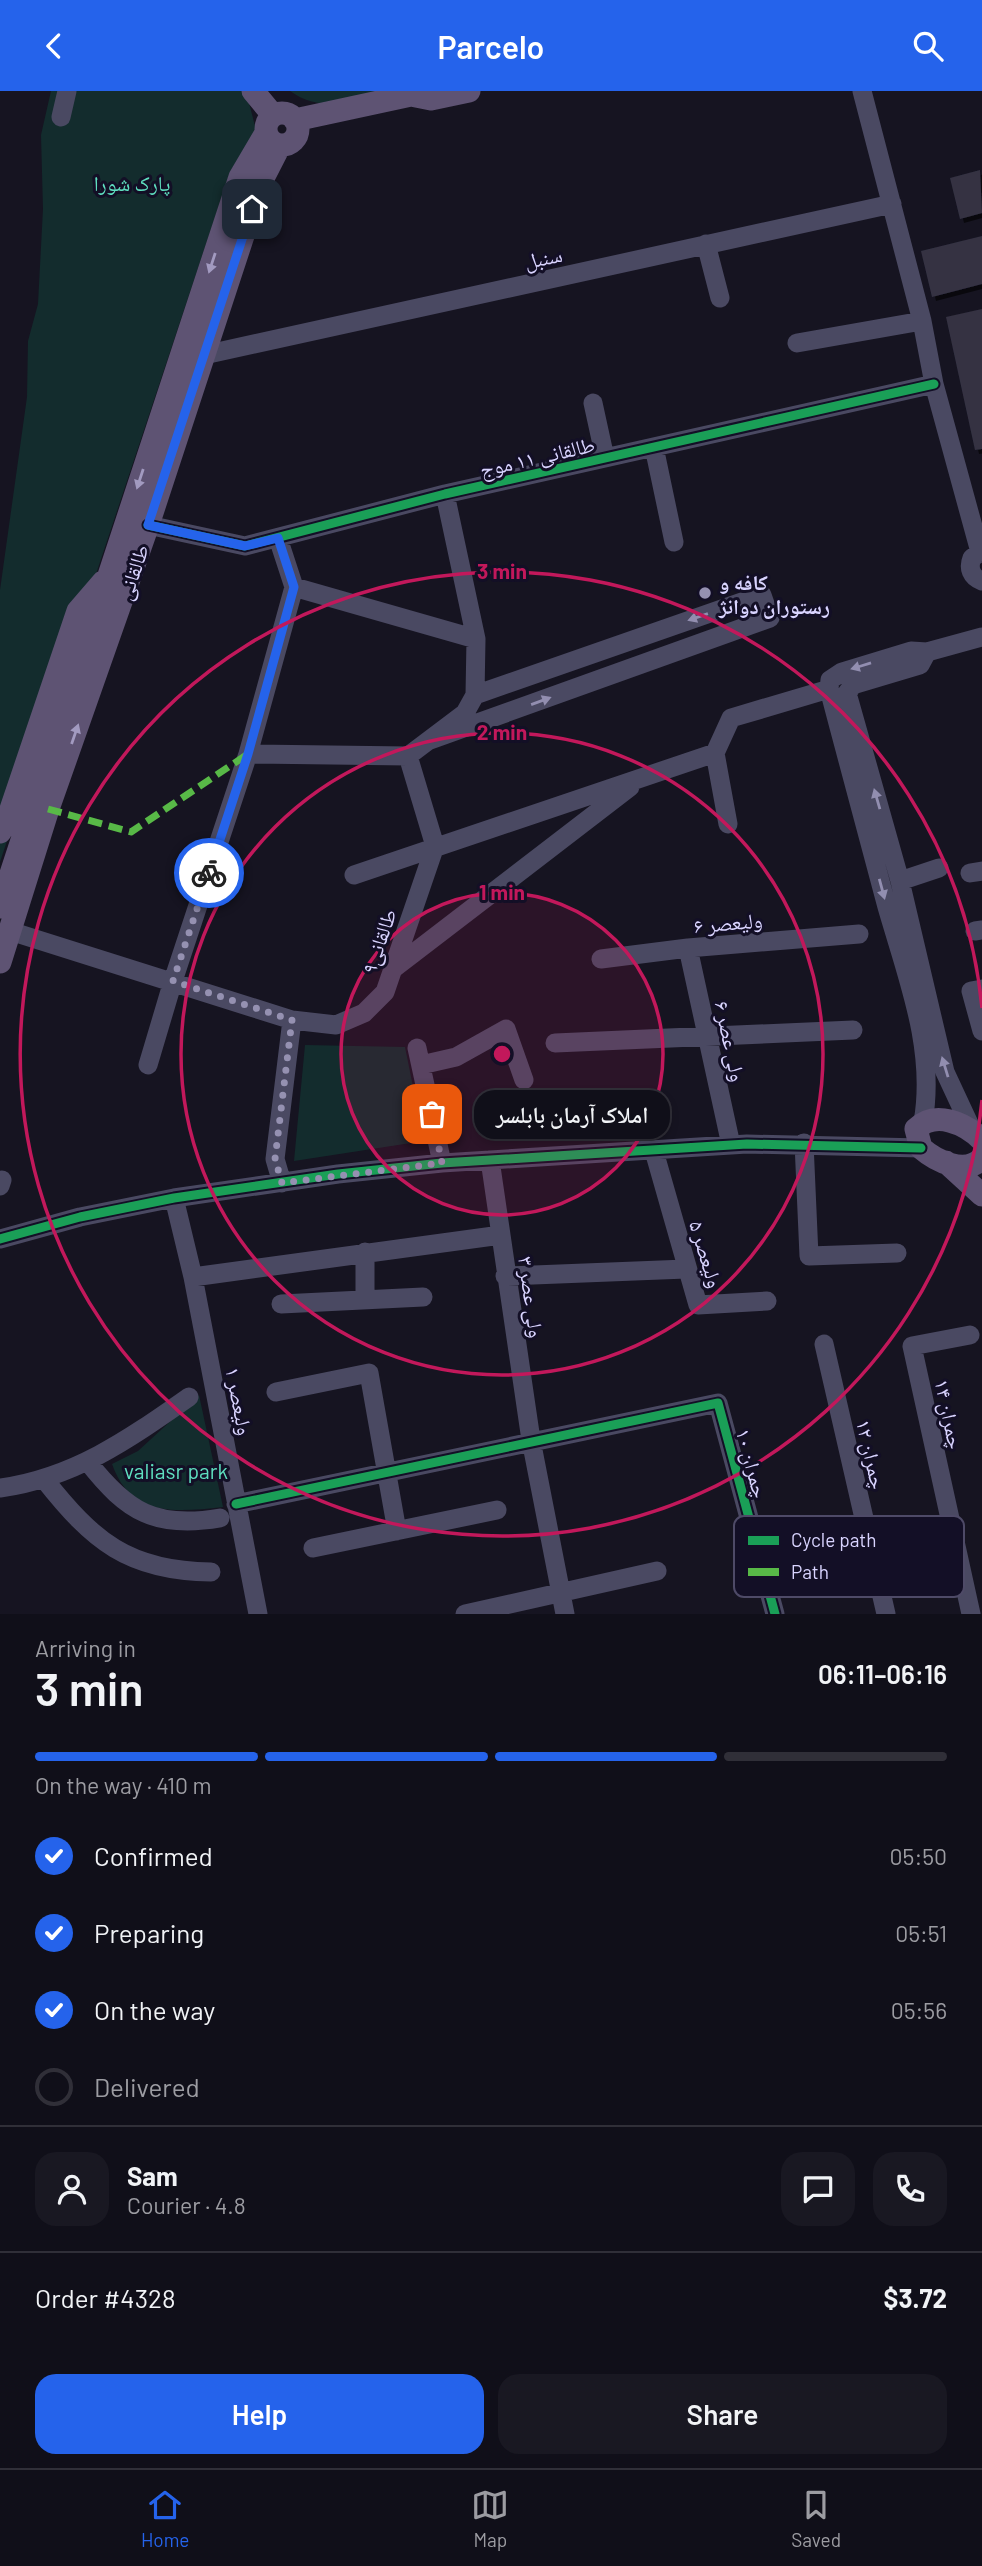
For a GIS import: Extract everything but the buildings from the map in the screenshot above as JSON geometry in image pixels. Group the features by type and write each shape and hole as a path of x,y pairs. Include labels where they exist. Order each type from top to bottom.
{"main road":[{"path":"253,91 282,130 414,110 431,99 467,91"},
{"name":"طالقانی","path":"0,962 48,810 148,525 260,184 282,130"},
{"name":"طالقانی","path":"0,907 240,177 282,130"},
{"path":"0,832 7,821 78,611 109,575"},
{"path":"977,1135 939,1119 920,1133 946,1162 982,1195"},
{"path":"946,1162 962,1167 974,1165 982,1158"}],"street":[{"path":"61,117 67,91"},
{"path":"862,91 922,321 934,384 981,551 972,558 970,568 974,577 982,581"},
{"name":"سنبل","path":"204,355 892,204"},
{"path":"706,244 720,298"},
{"path":"797,343 922,321"},
{"name":"طالقانی ۱۱ موج","path":"148,525 245,546 445,495 934,384"},
{"path":"593,403 605,458"},
{"path":"654,447 674,541"},
{"path":"248,754 408,756 465,713 475,695 477,639 445,495"},
{"path":"148,1065 248,754 294,587 278,538"},
{"path":"294,587 477,639"},
{"path":"430,740 770,618 762,595 475,695"},
{"path":"977,1135 946,1072 900,881 878,837 829,689 833,675 911,651 927,652 980,636"},
{"path":"0,1239 80,1217 174,1198 442,1163 731,1145 845,1144 920,1133 928,1070 848,693 853,685 920,665 927,652"},
{"path":"727,824 715,753 731,718 829,689"},
{"path":"354,875 715,753"},
{"path":"408,756 435,846"},
{"path":"392,970 641,778"},
{"name":"طالقانی۹","path":"10,931 292,1020 336,1025 364,1013 385,992 435,846"},
{"path":"900,881 939,868"},
{"name":"ولیعصر ۶","path":"601,959 688,948 859,934"},
{"name":"ولی عصر ۶","path":"688,948 731,1145"},
{"path":"976,990 982,1031"},
{"path":"282,1183 275,1159 292,1020"},
{"path":"442,1163 419,1057 456,1057 506,1029 524,1080"},
{"path":"555,1043 853,1030"},
{"path":"804,1143 808,1256 897,1253"},
{"name":"ولیعصر ۵","path":"654,1151 698,1305 767,1301"},
{"name":"ولی عصر ۳","path":"490,1160 531,1440 565,1614"},
{"name":"ولیعصر ۱","path":"174,1198 193,1277 258,1614"},
{"path":"193,1277 500,1235"},
{"path":"365,1252 365,1300"},
{"path":"505,1276 686,1269"},
{"path":"281,1304 424,1297"},
{"name":"چمران ۱۴","path":"949,1516 912,1346 970,1335"},
{"name":"چمران ۱۲","path":"824,1344 863,1516"},
{"path":"276,1392 369,1373 397,1531"},
{"path":"0,1488 44,1479 88,1462 121,1445 188,1397"},
{"name":"چمران ۱۰","path":"531,1440 718,1403 749,1516"},
{"path":"236,1504 531,1440"},
{"path":"88,1462 123,1501 144,1515 169,1522 220,1518"},
{"path":"44,1479 76,1520 100,1542 148,1564 211,1572"},
{"path":"313,1548 497,1510"},
{"path":"465,1614 657,1571"},
{"name":"چمران ۱۴","path":"964,1582 971,1614"},
{"name":"چمران ۱۰","path":"770,1597 775,1614"}],"green space":[{"name":"پارک شورا","path":"51,91 246,91 256,130 230,172 0,862 0,590 27,397 28,341 38,304 43,209 41,135"},
{"path":"290,91 404,91 361,101 331,104 303,99"},
{"path":"305,1045 405,1047 424,1141 294,1161"},
{"name":"valiasr park","path":"199,1395 223,1507 172,1510 143,1503 120,1482 112,1464 138,1451"}],"marked path":[{"path":"48,809 131,832 248,754"}],"cycle path":[{"path":"148,525 245,546 445,494 934,384"},
{"path":"0,1239 80,1217 174,1198 338,1174 442,1163 747,1144 921,1148"},
{"path":"236,1504 718,1403 749,1516"},
{"path":"770,1597 775,1614"}],"way so far":[{"path":"209,873 173,981 292,1020 275,1159 282,1183 442,1163 432,1114"}],"place":[{"name":"کافه و رستوران دوانژ","path":"705,593"},
{"name":"املاک آرمان بابلسر","path":"432,1114"}],"route":[{"path":"209,873 248,754 294,587 278,538 245,546 148,525 252,209"}]}
